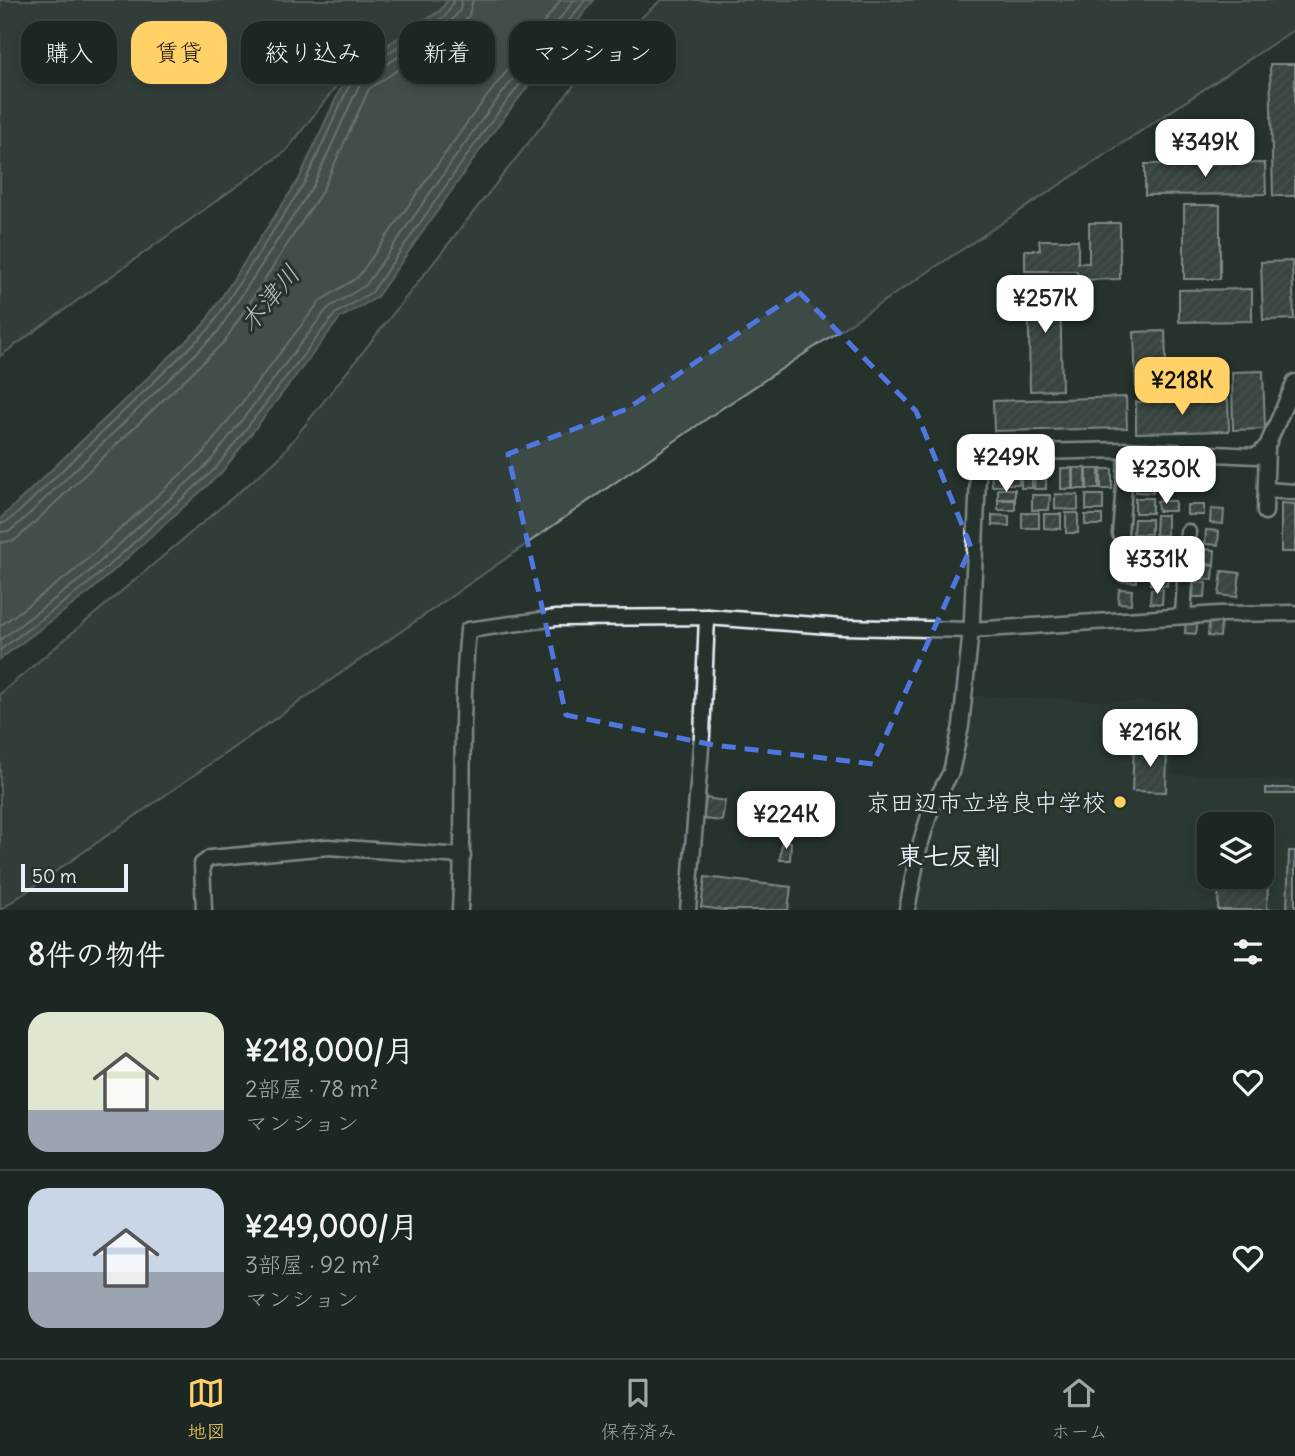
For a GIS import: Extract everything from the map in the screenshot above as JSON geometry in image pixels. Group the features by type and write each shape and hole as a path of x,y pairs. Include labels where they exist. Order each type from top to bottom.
{"street":[{"path":"1265,512 1267,446 1295,382"},
{"path":"908,910 918,852 932,809 951,772 961,726 970,630 979,453 1127,450 1256,456 1267,446"},
{"path":"1120,534 1127,450"},
{"path":"1266,491 1295,492"},
{"path":"1183,616 1188,532"},
{"path":"460,910 465,659 468,630 556,618 707,617 843,627 970,630 1183,616 1295,613"},
{"path":"688,910 702,735 707,617"},
{"path":"204,910 202,864 210,858 328,847 463,856"}],"highlighted area":[{"path":"799,292 916,411 971,547 873,764 714,745 566,715 508,454 627,409"}],"shaded area":[{"path":"0,0 448,0 440,11 425,21 399,21 399,38 385,47 385,21 241,21 241,84 338,84 286,151 0,356"},
{"path":"661,0 1295,0 1295,29 718,411 0,910 0,694 278,459 575,84 676,84 676,21 638,21"},
{"name":"京田辺市立培良中学校","path":"974,696 1182,704 1170,774 1295,780 1295,910 912,910 924,849 960,767"}],"water":[{"name":"木津川","path":"448,0 594,0 578,21 509,21 509,84 530,84 376,298 340,318 221,473 91,591 0,659 0,519 204,324 299,179 343,84 385,84 385,47 399,38 399,84 495,84 495,21 425,21 440,11"}],"building":[{"path":"1270,64 1295,64 1295,196 1273,196"},
{"path":"1265,163 1266,194 1145,195 1145,164"},
{"path":"1184,205 1220,205 1220,279 1184,279"},
{"path":"1089,223 1120,223 1120,279 1077,280 1077,271 1025,271 1025,250 1040,250 1039,240 1078,240 1078,263 1089,263"},
{"path":"1292,261 1294,319 1263,320 1261,262"},
{"path":"1060,279 1062,390 1030,391 1028,280"},
{"path":"1252,289 1252,321 1179,322 1179,290"},
{"path":"1165,331 1167,389 1136,390 1134,332"},
{"path":"1263,371 1265,429 1233,430 1232,372"},
{"path":"1126,397 1127,428 994,431 993,401"},
{"path":"1228,400 1229,431 1136,433 1136,402"},
{"path":"1138,459 1155,459 1155,474 1138,474"},
{"path":"991,465 1003,465 1003,486 992,486"},
{"path":"1005,468 1019,468 1019,484 1005,484"},
{"path":"1021,468 1032,468 1032,488 1021,488"},
{"path":"1061,468 1072,468 1072,489 1061,489"},
{"path":"1074,468 1086,468 1086,489 1074,489"},
{"path":"1035,469 1046,469 1046,489 1034,489"},
{"path":"1087,469 1099,469 1099,489 1087,489"},
{"path":"1101,469 1112,469 1112,489 1101,489"},
{"path":"1136,478 1153,478 1153,493 1136,492"},
{"path":"998,489 1015,489 1015,499 998,499"},
{"path":"1055,494 1078,495 1078,510 1055,509"},
{"path":"1032,495 1050,495 1049,510 1032,510"},
{"path":"1086,495 1103,495 1103,510 1086,510"},
{"path":"1135,498 1152,498 1152,513 1135,513"},
{"path":"998,500 1015,500 1015,510 998,510"},
{"path":"1157,501 1175,501 1175,511 1158,511"},
{"path":"1281,503 1295,504 1295,552 1281,552"},
{"path":"1187,505 1204,505 1204,515 1187,515"},
{"path":"1211,509 1224,510 1223,524 1210,523"},
{"path":"1022,513 1039,513 1039,528 1022,528"},
{"path":"1066,513 1078,513 1078,533 1066,533"},
{"path":"1044,514 1061,514 1061,529 1044,528"},
{"path":"992,515 1009,516 1009,526 992,525"},
{"path":"1085,515 1102,515 1102,525 1085,525"},
{"path":"1156,515 1167,515 1167,535 1155,535"},
{"path":"1134,519 1151,519 1151,534 1133,534"},
{"path":"1206,530 1219,531 1218,545 1205,544"},
{"path":"1129,540 1146,540 1146,550 1129,550"},
{"path":"1153,542 1170,543 1168,570 1151,568"},
{"path":"1203,549 1215,550 1214,564 1202,564"},
{"path":"1121,554 1138,556 1136,582 1119,581"},
{"path":"1201,565 1214,566 1213,580 1201,579"},
{"path":"1151,570 1168,572 1167,586 1150,584"},
{"path":"1222,571 1240,573 1237,597 1219,595"},
{"path":"1194,582 1206,583 1205,597 1193,597"},
{"path":"1119,589 1132,590 1131,604 1118,603"},
{"path":"1151,589 1163,589 1162,604 1150,603"},
{"path":"1186,619 1198,620 1196,634 1185,633"},
{"path":"1209,622 1221,622 1220,637 1208,636"},
{"path":"1134,745 1167,746 1166,792 1132,791"},
{"path":"1266,788 1295,788 1295,794 1266,794"},
{"path":"706,798 725,801 722,821 703,819"},
{"path":"782,841 791,842 790,860 780,860"},
{"path":"1289,851 1295,851 1295,910 1287,910"},
{"path":"705,877 791,887 788,910 723,910 701,907"},
{"path":"1219,889 1268,889 1267,909 1287,910 1218,910"}],"place":[{"name":"京田辺市立培良中学校","path":"1120,802"}],"district":[{"name":"東七反割","path":"949,855"}]}
